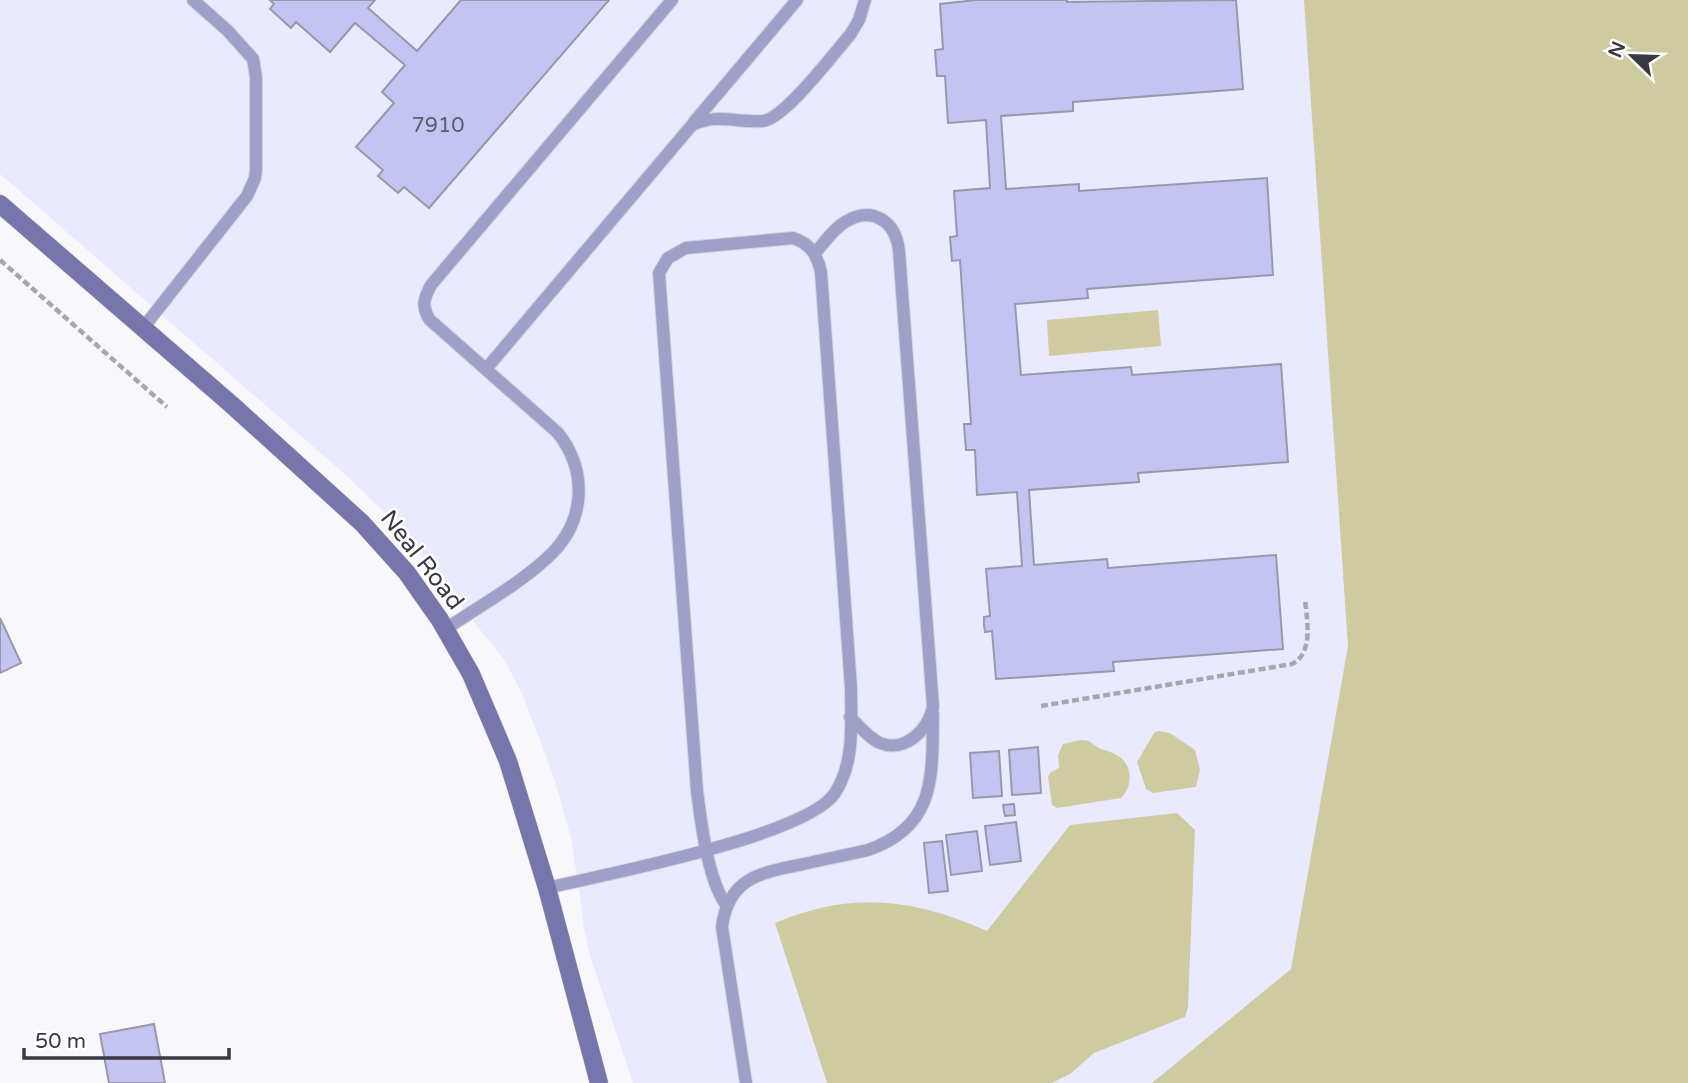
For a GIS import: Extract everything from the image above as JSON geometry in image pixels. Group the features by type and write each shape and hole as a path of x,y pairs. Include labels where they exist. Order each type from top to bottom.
{"street":[{"name":"Neal Road","path":"0,204 242,413 362,523 407,573 446,629 471,674 508,761 547,888 599,1083"}],"lane":[{"path":"143,328 247,196 255,178 256,77 253,59 228,31 193,0"},
{"path":"446,629 549,557 568,530 579,497 577,469 568,447 558,433 430,320 424,305 425,296 431,285 672,0"},
{"path":"485,369 797,0"},
{"path":"682,135 692,125 704,120 714,118 763,122 782,112 850,35 859,20 865,0"},
{"path":"746,1083 722,927 727,906 739,888 756,875 884,845 904,829 920,809 929,790 932,767 933,707 896,232 887,222 860,216 837,228 815,253"},
{"path":"547,888 707,850 729,844 811,814 835,794 847,764 851,688 821,272 815,253 807,245 793,238 696,246 674,253 662,265 659,273 697,791 707,850 717,890 727,906"},
{"path":"850,718 877,741 897,745 909,741 921,731 933,707"}],"path":[{"path":"0,260 167,407"},
{"path":"1041,706 1292,664 1303,655 1306,646 1305,600"}],"shaded area":[{"path":"0,0 1688,0 1688,717 1193,1083 633,1083 590,956 571,838 554,778 523,696 505,661 397,525 349,478 0,174"},
{"path":"1304,0 1688,0 1688,1083 1152,1083 1291,969 1348,646"},
{"path":"1158,310 1161,346 1049,356 1047,320"},
{"path":"1154,733 1170,733 1195,750 1200,770 1196,787 1153,793 1146,789 1137,762"},
{"path":"1081,740 1121,758 1128,767 1129,784 1121,798 1057,808 1052,805 1048,777 1059,768 1058,755 1063,744"},
{"path":"1177,813 1195,830 1188,1007 1185,1017 1094,1053 1070,1074 1052,1083 827,1083 775,923 830,906 882,903 933,911 987,931 1070,825"}],"building":[{"path":"270,0 375,0 368,8 417,51 461,0 609,0 429,208 404,187 398,193 378,176 383,170 356,147 394,103 382,92 405,65 355,23 330,52 296,22 291,28 270,9 274,4"},
{"path":"976,0 1236,0 1243,89 1073,102 1073,111 1001,116 1006,189 1079,184 1079,191 1267,178 1273,275 1087,289 1088,298 1015,304 1021,375 1131,367 1132,375 1281,364 1288,462 1138,473 1139,482 1029,490 1034,565 1107,559 1108,568 1276,555 1283,649 1113,662 1114,671 996,679 992,631 985,632 984,625 984,617 990,616 986,569 1022,566 1017,492 977,495 975,450 966,450 964,424 971,424 960,260 952,261 950,237 957,236 954,191 990,188 986,120 948,123 945,76 937,76 935,50 943,49 940,4"},
{"path":"0,618 21,663 0,673"},
{"path":"1038,747 1041,793 1012,795 1009,750"},
{"path":"999,751 1002,796 973,798 970,753"},
{"path":"1014,804 1015,815 1005,816 1003,805"},
{"path":"1016,822 1021,861 990,865 985,826"},
{"path":"977,831 982,871 951,875 946,835"},
{"path":"942,841 948,891 929,893 924,843"},
{"path":"154,1024 165,1083 109,1083 100,1034"}]}
